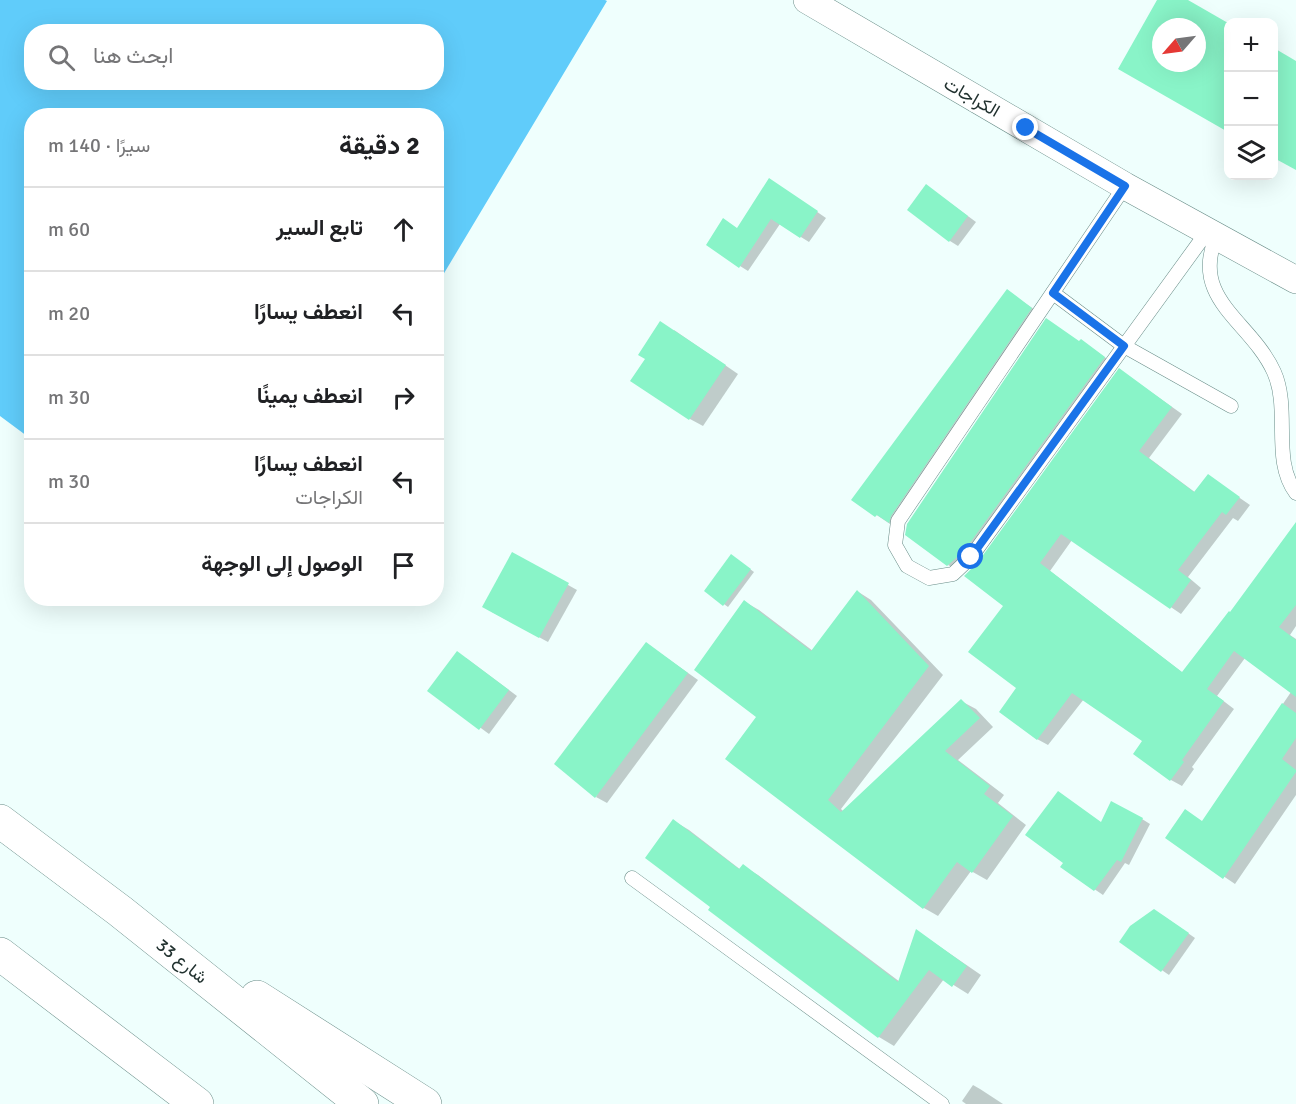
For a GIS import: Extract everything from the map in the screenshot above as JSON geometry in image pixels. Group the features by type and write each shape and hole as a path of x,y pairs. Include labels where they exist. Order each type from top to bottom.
{"highway":[{"name":"شارع 33","path":"0,821 120,911 362,1104"},
{"path":"120,911 425,1104"},
{"path":"4,957 165,1104"},
{"path":"4,957 197,1104"}],"street":[{"name":"الكراجات","path":"807,0 1125,186 1296,280"}],"lane":[{"path":"1125,186 898,521 895,545 907,566 929,578 953,574 971,557 1124,346 1212,234"},
{"path":"1212,234 1209,259 1211,282 1221,303 1264,354 1281,392 1284,468 1296,493"},
{"path":"1053,293 1124,346 1231,406"},
{"path":"632,878 942,1104"}],"water":[{"path":"0,0 607,1 444,273 444,108 24,108 24,434 0,416"}],"building":[{"path":"1157,0 1188,0 1224,21 1224,130 1118,69"},
{"path":"1278,50 1296,61 1296,170 1278,160"},
{"path":"769,178 818,211 800,238 771,219 739,268 706,245 723,218 737,228"},
{"path":"926,184 968,216 949,242 907,210"},
{"path":"1007,289 1032,308 891,516 889,523 877,515 875,517 851,500"},
{"path":"1046,318 1105,357 964,551 947,566 905,535 907,524"},
{"path":"660,321 726,365 689,420 630,381 645,359 638,355"},
{"path":"1119,368 1172,407 1139,451 1194,492 1208,474 1240,497 1226,515 1222,512 1178,570 1191,580 1170,609 1061,534 1040,563 1182,672 1230,612 1296,522 1296,605 1279,627 1296,640 1296,697 1234,651 1207,689 1224,701 1182,760 1184,762 1170,781 1133,754 1142,741 1072,693 1037,740 999,712 1016,688 968,652 1003,606 964,576 978,562"},
{"path":"512,552 569,583 539,638 482,607"},
{"path":"731,554 751,569 723,606 704,591"},
{"path":"857,590 929,666 828,800 841,812 961,699 980,718 945,751 990,786 984,794 1013,816 972,873 957,862 923,909 725,759 756,717 694,670 744,600 811,651"},
{"path":"646,642 688,673 595,798 554,764"},
{"path":"457,651 509,690 479,730 427,691"},
{"path":"1282,703 1296,713 1296,738 1282,759 1296,772 1223,879 1165,838 1185,809 1202,821"},
{"path":"1058,791 1101,822 1111,801 1143,818 1121,862 1117,860 1094,891 1060,867 1063,863 1025,835"},
{"path":"673,819 739,869 743,864 898,982 916,929 967,966 952,987 929,970 878,1038 708,910 710,907 645,858"},
{"path":"1154,909 1189,933 1161,972 1119,942 1130,926"}],"route":[{"path":"971,557 1124,346 1053,293 1125,186 1026,128"}]}
